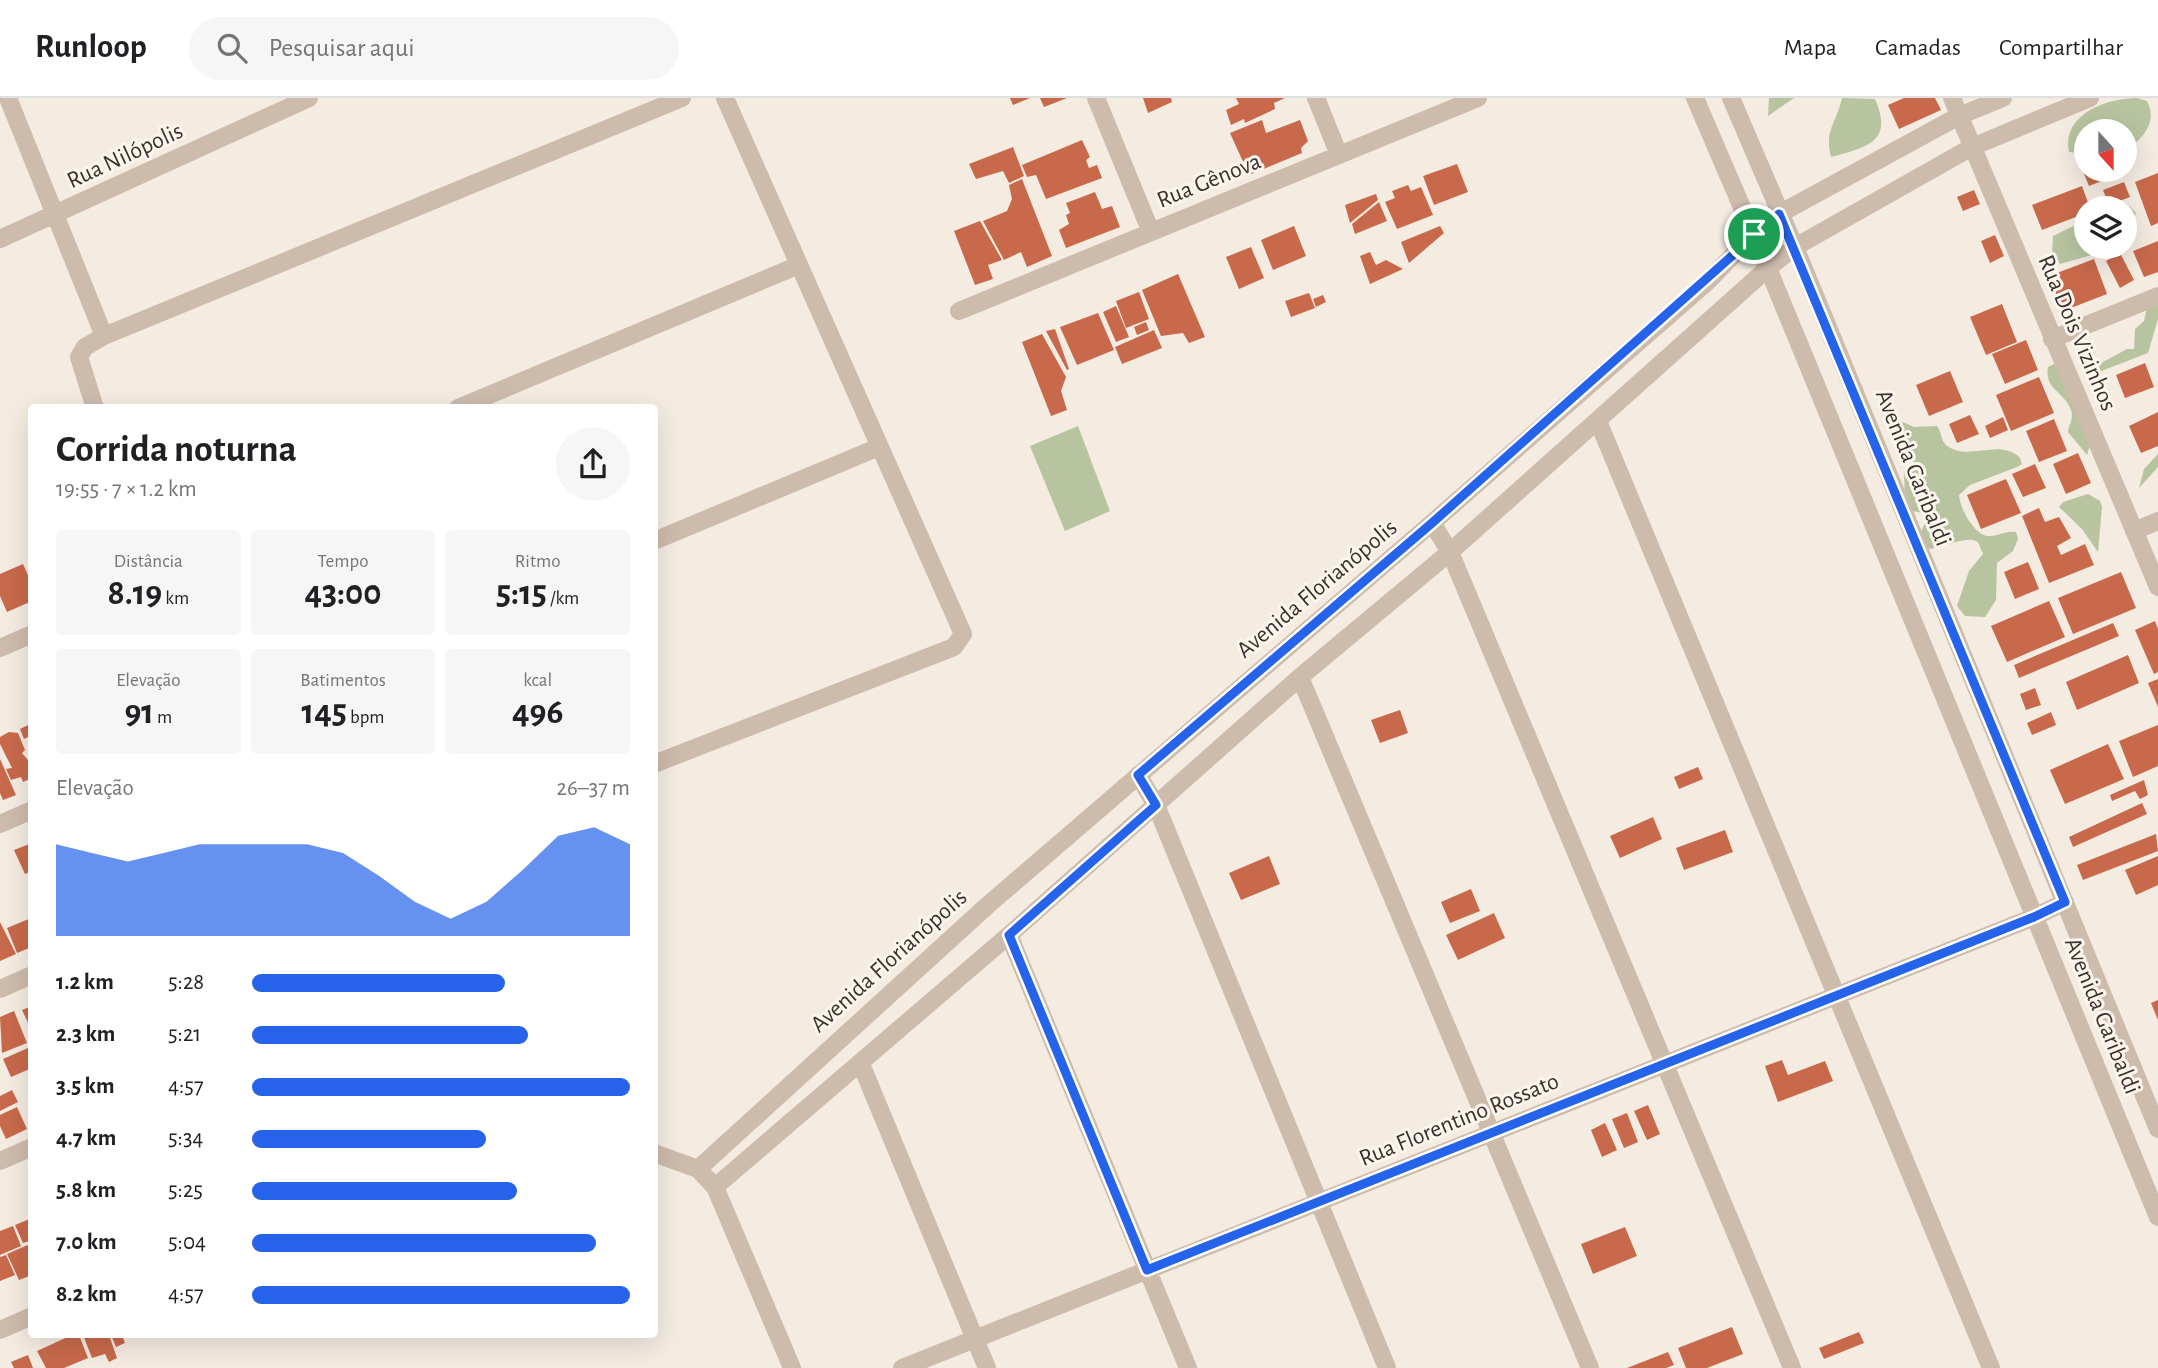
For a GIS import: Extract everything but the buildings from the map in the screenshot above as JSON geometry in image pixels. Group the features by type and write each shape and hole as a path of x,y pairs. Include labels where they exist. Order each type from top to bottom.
{"street":[{"path":"8,98 104,336"},
{"name":"Rua Nilópolis","path":"0,239 309,98"},
{"path":"94,404 79,357 85,346 104,336 682,98"},
{"path":"658,762 954,647 960,641 963,629 879,447 725,98"},
{"path":"1096,98 1151,232"},
{"path":"1316,98 1339,155"},
{"name":"Rua Gênova","path":"959,311 1478,98"},
{"name":"Avenida Garibaldi","path":"1695,98 1754,234 2158,1217"},
{"name":"Avenida Garibaldi","path":"1731,98 1795,247 2158,1129"},
{"name":"Rua Dois Vizinhos","path":"1952,98 2158,587"},
{"name":"Avenida Florianópolis","path":"698,1169 989,904 1432,523 1707,282 1754,234 1779,214 1959,116 2003,98"},
{"path":"715,1187 1009,935 1300,677 1450,552 1768,268 1795,247 1972,147 2090,98"},
{"path":"467,404 799,265"},
{"path":"2052,339 2158,296"},
{"path":"1598,421 1991,1368"},
{"path":"658,539 879,447"},
{"path":"2134,531 2158,521"},
{"path":"1432,523 1450,552 1792,1368"},
{"path":"0,648 28,636"},
{"path":"1300,677 1590,1368"},
{"path":"1138,775 1156,805 1387,1368"},
{"path":"0,824 28,812"},
{"name":"Rua Florentino Rossato","path":"902,1368 2034,917 2065,902"},
{"path":"1009,935 1188,1368"},
{"path":"0,989 28,977"},
{"path":"861,1064 987,1368"},
{"path":"0,1161 28,1149"},
{"path":"658,1154 698,1169 715,1187 792,1368"},
{"path":"0,1330 28,1318"}],"green space":[{"path":"1769,98 1794,98 1768,116"},
{"path":"1842,98 1875,99 1881,125 1879,134 1866,146 1831,157 1830,133"},
{"path":"2125,99 2147,101 2150,108 2150,123 2137,141 2137,119 2079,119 2100,105"},
{"path":"2074,125 2074,153 2069,152 2068,139"},
{"path":"2074,226 2074,259 2078,259 2060,264 2052,254 2053,236"},
{"path":"2158,300 2158,319 2148,353 2091,375 2090,369 2127,349 2134,349 2135,329 2144,321 2147,307"},
{"path":"2054,364 2062,374 2091,442 2087,455 2068,432 2072,416 2068,404 2049,381 2048,367"},
{"path":"1903,422 1914,427 1937,426 1944,443 1955,450 2003,450 2020,458 2022,464 1970,485 1959,495 1968,519 1982,534 1991,536 2016,532 2018,539 2013,551 1997,563 1996,600 1985,617 1965,616 1957,606 1969,571 1983,554 1978,542 1966,540 1925,549 1921,532 1929,514 1912,511 1905,500 1904,472 1916,459 1914,453 1897,438 1898,425"},
{"path":"1078,426 1110,511 1065,531 1030,446"},
{"path":"2158,454 2158,467 2139,488 2144,469"},
{"path":"2088,494 2100,501 2102,507 2098,552 2082,529 2059,507 2063,502"}],"route":[{"path":"1779,214 1795,247 2065,902 2034,917 1147,1270 1009,935 1156,805 1138,775 1578,396 1707,282 1754,234 1779,214"}]}
